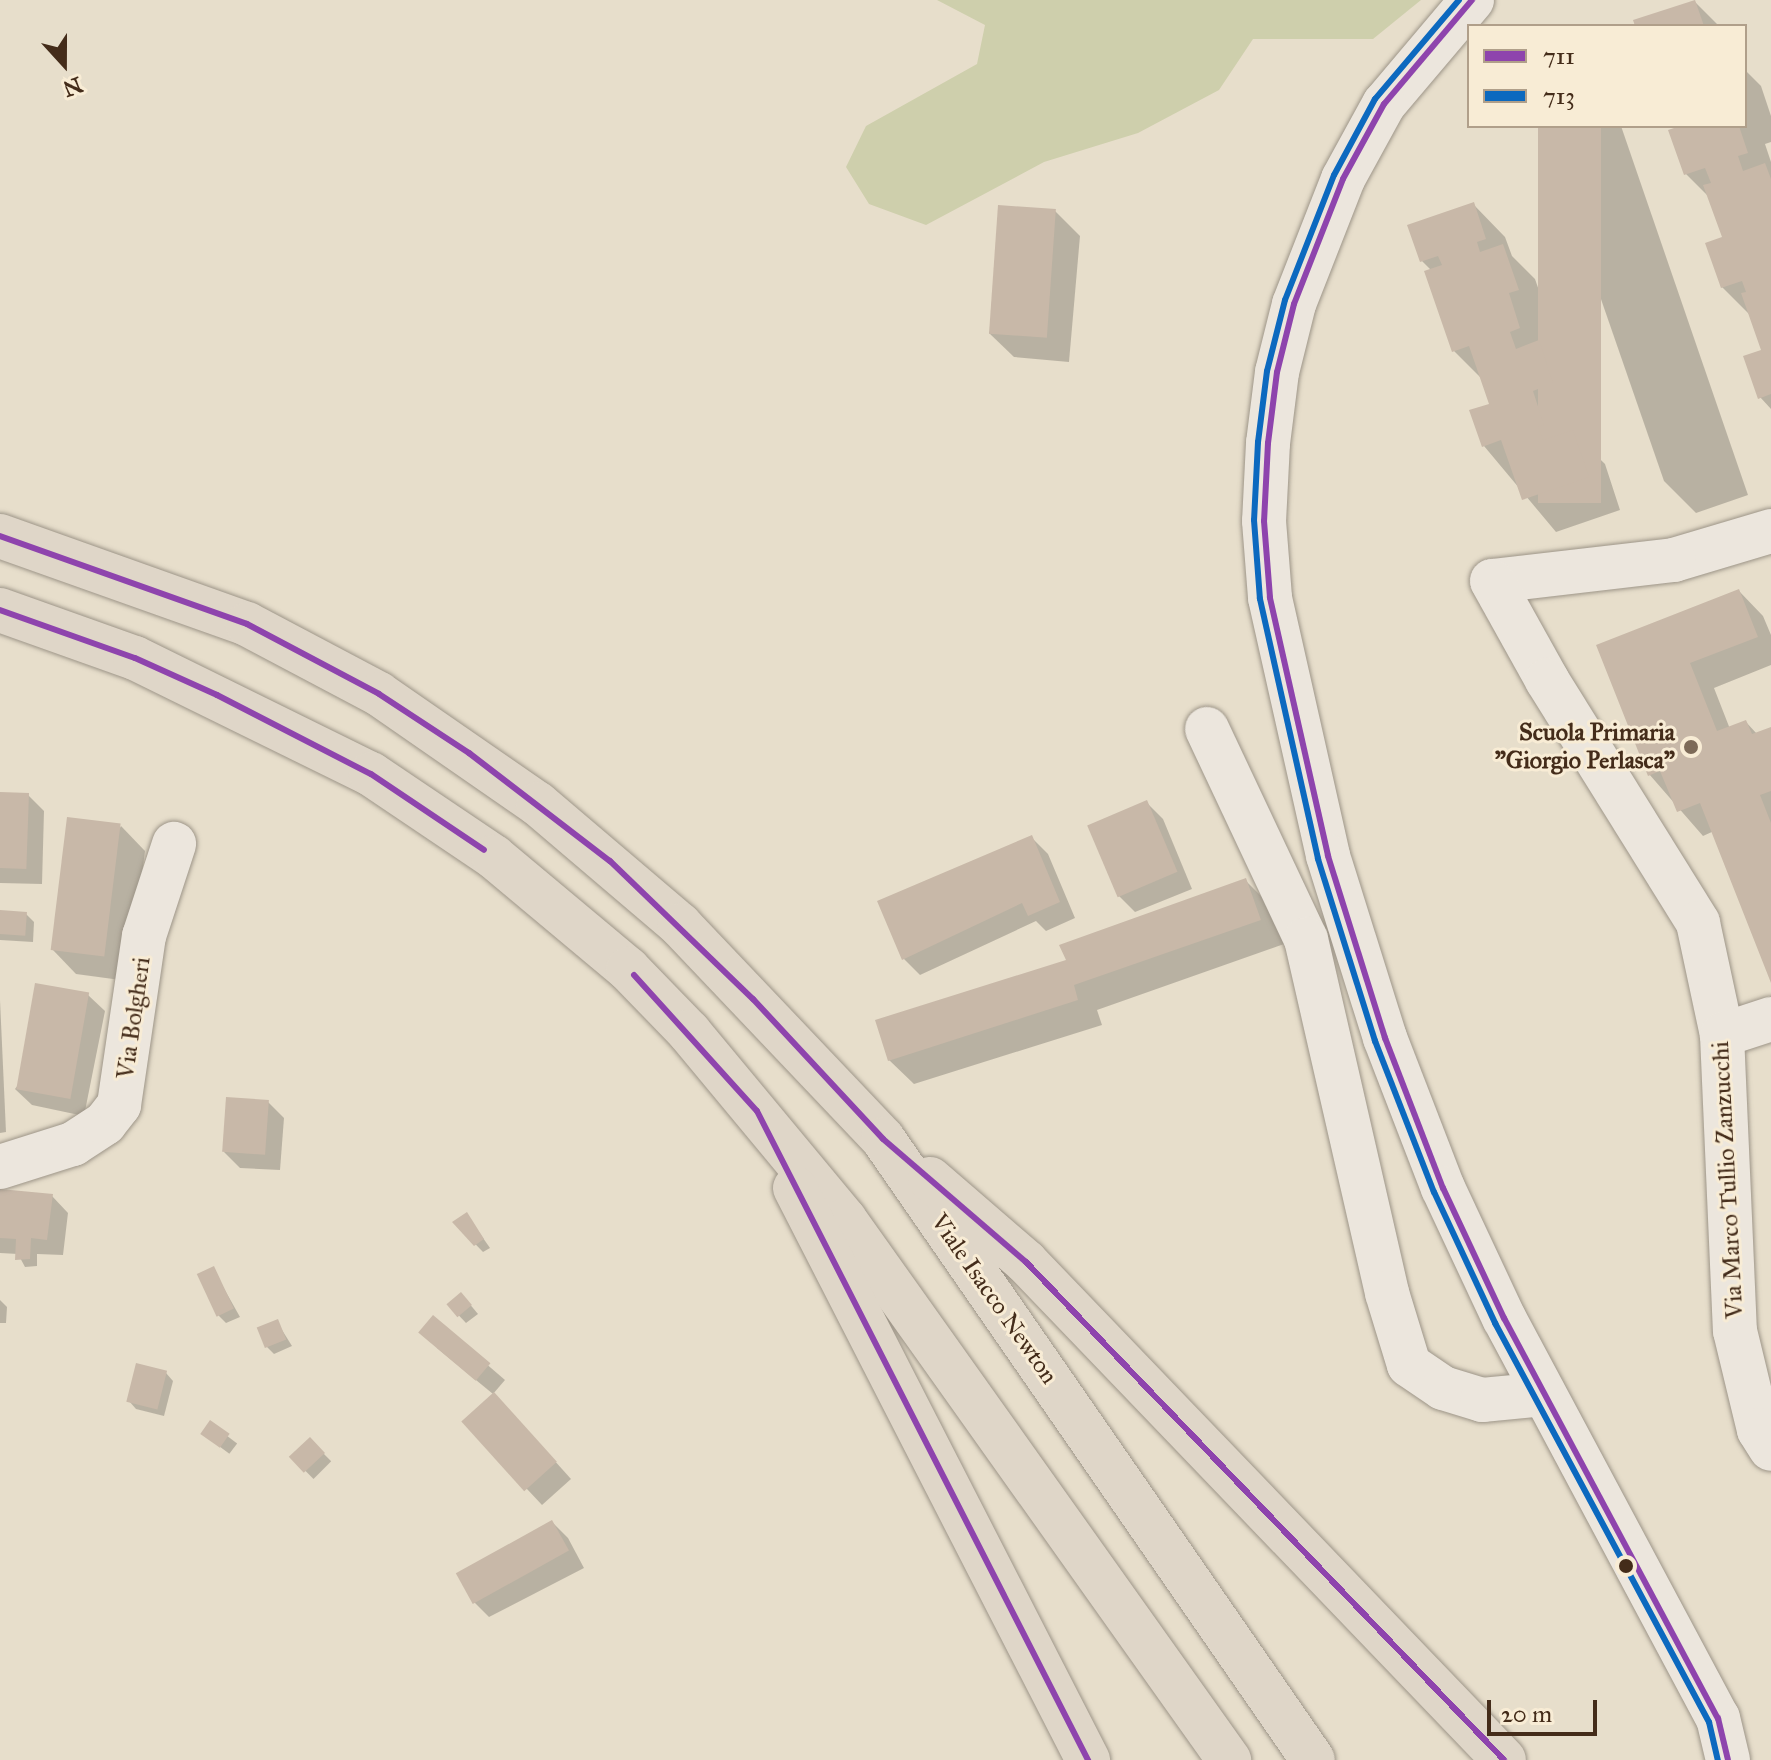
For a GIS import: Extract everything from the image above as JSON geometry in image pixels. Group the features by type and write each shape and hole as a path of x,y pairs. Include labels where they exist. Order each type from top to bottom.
{"highway":[{"name":"Viale Isacco Newton","path":"0,536 247,624 379,694 469,753 610,861 680,925 883,1139 1313,1760"},
{"path":"0,610 122,653 217,695 418,803 518,876 628,969 757,1111 845,1220 1229,1760"},
{"path":"757,1111 1088,1760"},
{"path":"883,1139 1026,1262 1504,1760"}],"street":[{"path":"1472,0 1384,104 1323,224 1277,372 1264,521 1287,687 1328,856 1363,969 1443,1188 1544,1394 1718,1718 1728,1760"},
{"name":"Via Marco Tullio Zanzucchi","path":"1771,531 1674,560 1492,581 1547,680 1698,923 1722,1035 1735,1331 1759,1430 1771,1449"},
{"path":"1207,729 1306,939 1387,1293 1409,1365 1443,1388 1482,1400 1544,1394"},
{"name":"Via Bolgheri","path":"0,1167 73,1144 105,1123 119,1105 144,936 174,844"},
{"path":"1722,1035 1771,1019"}],"green space":[{"path":"937,0 1421,0 1373,39 1253,39 1219,90 1138,133 1044,162 926,225 869,204 846,167 866,126 977,64 985,25"}],"building":[{"path":"1695,0 1703,24 1634,24 1633,20"},
{"path":"1538,128 1601,128 1601,503 1538,503"},
{"path":"1740,128 1748,153 1738,156 1743,171 1765,163 1771,179 1771,394 1758,399 1743,356 1761,350 1741,293 1746,292 1742,281 1721,288 1705,243 1722,237 1703,185 1711,183 1705,168 1684,175 1668,130"},
{"path":"1474,202 1486,239 1477,242 1480,252 1503,244 1519,290 1509,293 1520,328 1510,332 1516,349 1539,340 1553,383 1533,391 1544,425 1538,427 1543,440 1573,430 1589,477 1522,500 1501,440 1482,447 1469,410 1489,404 1469,346 1452,352 1424,271 1442,265 1438,256 1420,262 1407,225"},
{"path":"998,205 1056,209 1047,338 989,334"},
{"path":"1739,589 1758,637 1690,663 1717,731 1746,720 1752,734 1771,727 1771,791 1760,795 1771,823 1771,983 1700,803 1677,812 1660,771 1648,776 1596,645"},
{"path":"0,792 29,793 26,869 0,868"},
{"path":"1147,800 1177,872 1118,897 1087,825"},
{"path":"67,817 121,824 104,957 51,950"},
{"path":"1032,835 1060,902 1028,916 1022,903 902,960 877,901"},
{"path":"1246,878 1261,920 1074,985 1078,1000 888,1061 875,1020 1066,960 1059,945"},
{"path":"0,910 27,912 25,936 0,934"},
{"path":"35,983 89,993 70,1099 16,1089"},
{"path":"226,1097 269,1100 265,1155 222,1152"},
{"path":"0,1189 53,1194 47,1240 31,1238 30,1259 15,1260 16,1239 0,1238"},
{"path":"467,1212 484,1239 474,1246 452,1222"},
{"path":"214,1266 234,1309 217,1317 197,1274"},
{"path":"461,1292 472,1305 457,1317 446,1304"},
{"path":"433,1315 490,1363 476,1381 418,1333"},
{"path":"278,1319 286,1339 265,1348 257,1328"},
{"path":"136,1363 167,1371 157,1410 126,1402"},
{"path":"494,1392 557,1462 524,1491 461,1421"},
{"path":"210,1420 230,1434 220,1448 200,1434"},
{"path":"310,1437 325,1453 304,1473 289,1457"},
{"path":"552,1520 569,1551 473,1604 456,1573"}],"transit line":[{"name":"713","path":"1459,0 1375,99 1334,175 1285,300 1267,371 1258,442 1254,520 1260,599 1318,859 1375,1041 1434,1192 1495,1323 1709,1722 1718,1760"},
{"name":"711","path":"1472,0 1384,104 1343,179 1294,304 1277,372 1268,443 1264,521 1270,598 1328,856 1385,1038 1443,1188 1504,1318 1718,1718 1728,1760"},
{"name":"711","path":"0,536 247,624 379,694 469,753 610,861 753,999 883,1139 1026,1262 1504,1760"},
{"name":"711","path":"0,610 135,658 217,695 371,774 484,850"},
{"name":"711","path":"634,975 757,1111 1088,1760"}],"place":[{"name":"Scuola Primaria \"Giorgio Perlasca\"","path":"1691,747"}]}
